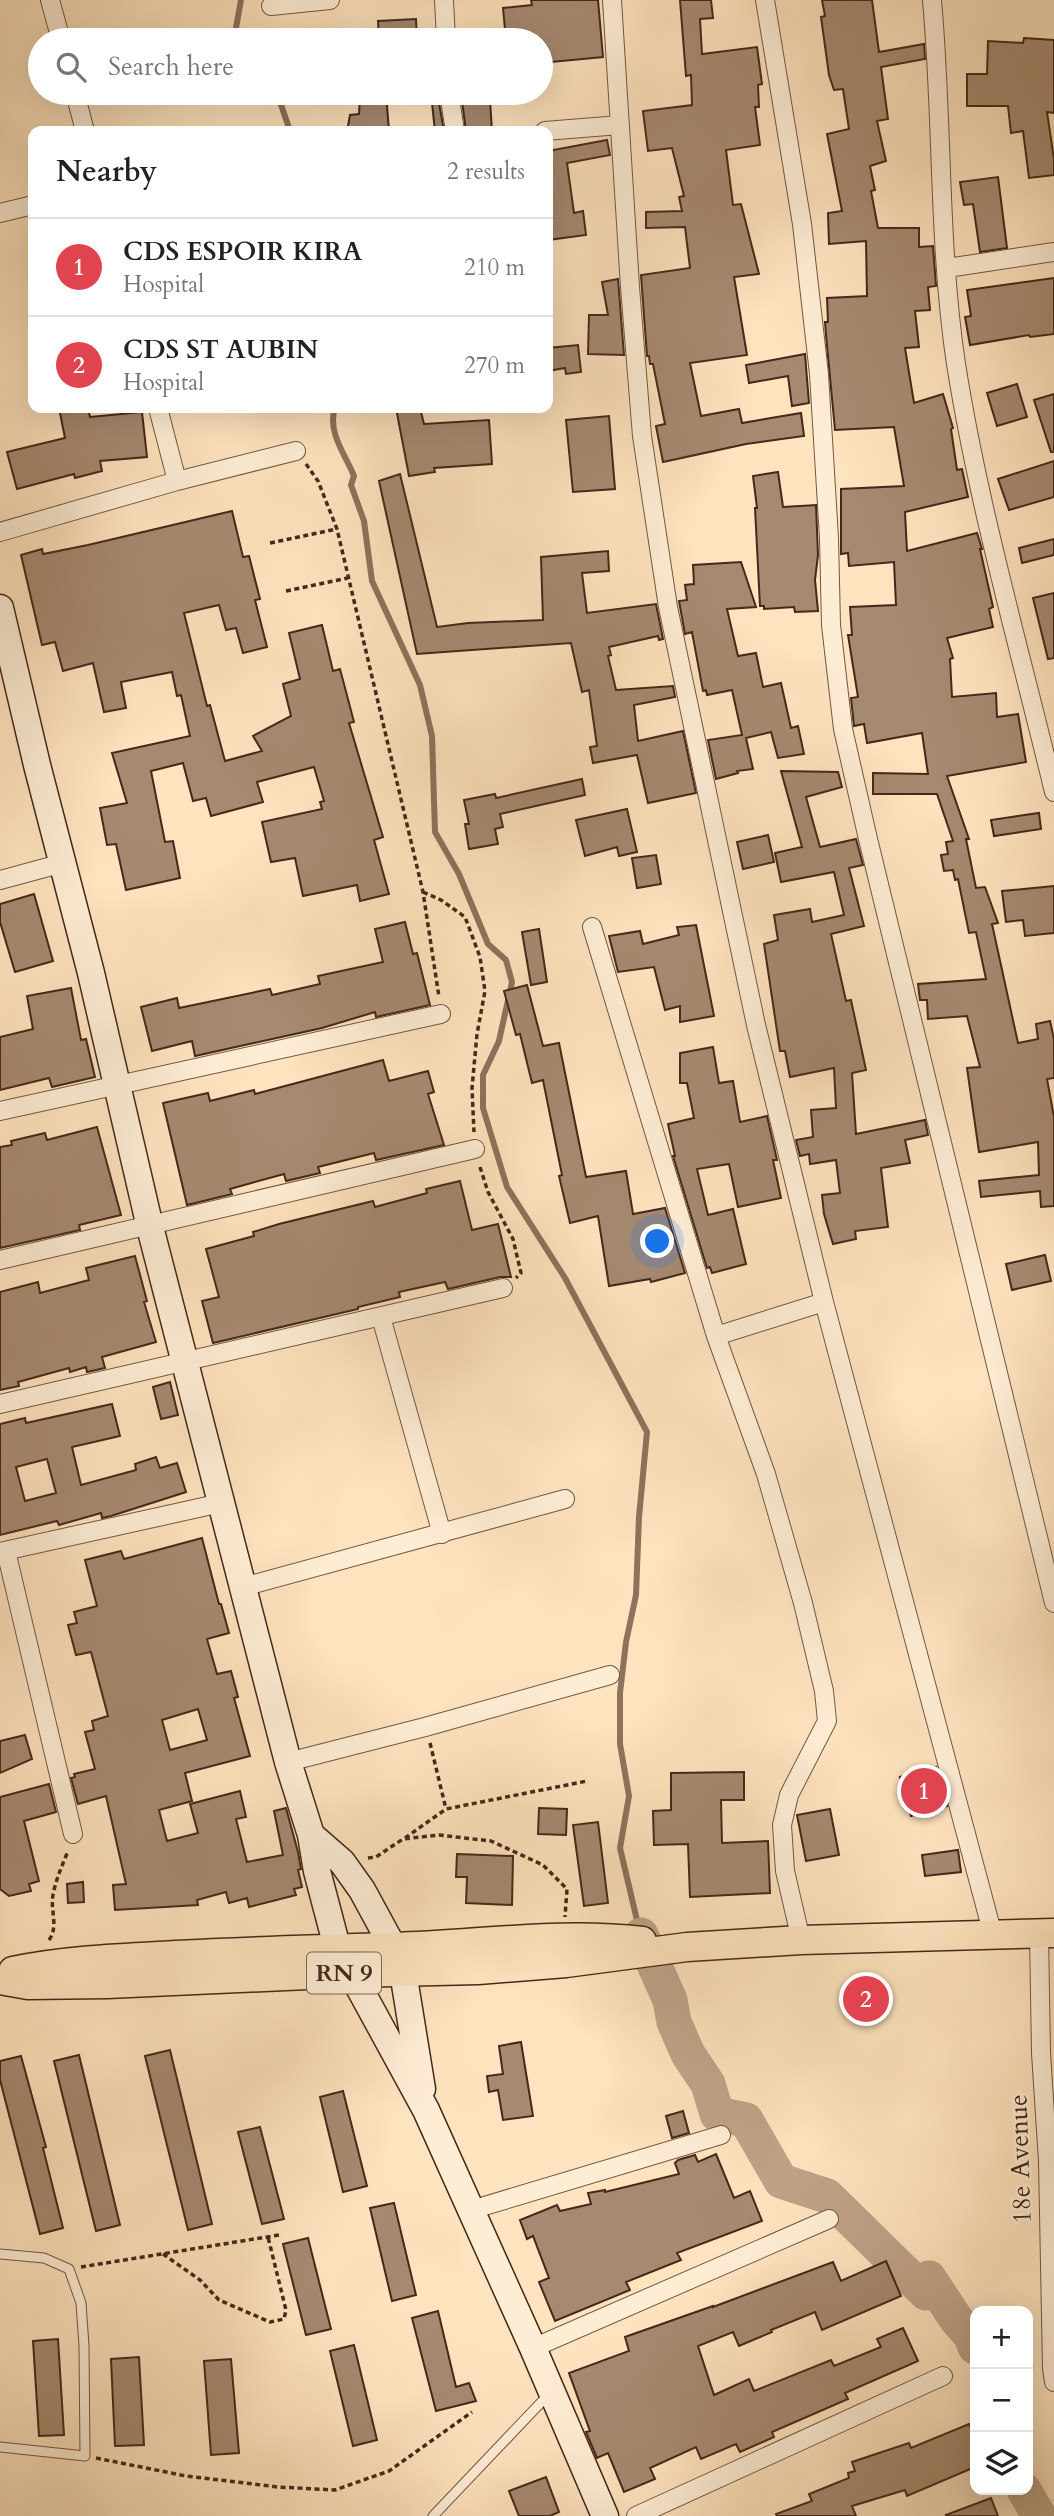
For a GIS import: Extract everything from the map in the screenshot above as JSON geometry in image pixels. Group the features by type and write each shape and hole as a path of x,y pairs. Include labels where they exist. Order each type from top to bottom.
{"main road":[{"name":"RN 9","path":"0,1973 106,1959 337,1947 478,1970 566,1963 687,1947 802,1940 1046,1933"},
{"name":"RN 9","path":"0,1980 28,1985 94,1984 351,1973 398,1959 564,1938 619,1938 687,1947"}],"street":[{"path":"50,0 58,28"},
{"path":"271,6 330,0"},
{"path":"444,0 445,28"},
{"path":"612,0 642,436 668,607 756,1025 824,1302 993,1935"},
{"path":"765,0 802,224 819,374 829,538 831,625 844,729 868,839 1054,1604"},
{"path":"932,0 947,268 956,363 974,462 1054,792"},
{"path":"78,105 84,126"},
{"path":"451,105 454,126"},
{"path":"553,130 620,124"},
{"path":"0,214 28,206"},
{"path":"947,268 1054,252"},
{"path":"159,413 177,481"},
{"path":"0,531 296,451"},
{"path":"0,608 4,642 64,863 150,1227 288,1762 311,1835 317,1871 337,1947 425,2110 533,2348 605,2516"},
{"path":"0,880 64,863"},
{"path":"592,927 716,1336 766,1474 803,1603 824,1691 827,1721 789,1795 782,1825 785,1871 802,1940"},
{"path":"0,1111 441,1014"},
{"path":"0,1261 475,1149"},
{"path":"0,1404 503,1288"},
{"path":"716,1336 824,1302"},
{"path":"381,1317 442,1534"},
{"path":"243,1587 565,1499"},
{"path":"73,1834 3,1551 221,1503"},
{"path":"288,1762 610,1675"},
{"path":"311,1835 342,1862 362,1891 398,1959 425,2110"},
{"name":"18e Avenue","path":"1046,1933 1041,2053 1048,2161 1054,2382"},
{"path":"471,2210 721,2135"},
{"path":"533,2348 829,2219"},
{"path":"636,2516 943,2376"}],"lane":[{"path":"0,2254 44,2258 69,2269 81,2303 85,2456 0,2447"},
{"path":"433,2516 551,2392"}],"path":[{"path":"296,451 318,481 337,529 423,892 441,1014"},
{"path":"270,543 337,529"},
{"path":"286,591 348,578"},
{"path":"423,892 441,900 465,917 480,957 485,991 477,1034 472,1088 475,1149 488,1192 513,1240 521,1273 503,1288"},
{"path":"425,1727 446,1809"},
{"path":"342,1862 376,1857 446,1809 587,1781"},
{"path":"29,1968 53,1934 55,1918 52,1899 73,1834"},
{"path":"404,1839 439,1835 491,1841 543,1865 567,1889 564,1938"},
{"path":"69,2269 279,2235"},
{"path":"163,2254 200,2280 219,2300 270,2322 284,2319 286,2310 268,2237"},
{"path":"85,2456 186,2476 278,2487 335,2490 389,2471 472,2412"}],"building":[{"path":"531,0 598,0 603,57 553,62 553,28 505,28 503,8 532,5"},
{"path":"680,0 711,0 713,18 700,19 702,54 757,47 762,84 758,85 759,107 755,107 760,145 726,150 733,205 741,204 759,274 734,277 747,355 690,363 701,416 739,409 742,423 801,413 804,436 746,444 663,462 656,426 665,424 653,364 650,364 647,356 641,275 690,268 685,227 646,228 646,212 682,211 679,197 684,196 672,148 648,151 643,111 692,105 691,75 686,76"},
{"path":"822,0 872,0 879,52 924,44 925,59 881,67 888,119 877,121 886,161 870,166 875,190 871,191 878,228 919,228 919,247 933,246 936,286 928,287 930,310 915,311 919,347 905,348 914,403 943,394 953,428 957,470 962,469 968,497 905,512 907,551 977,533 982,549 993,607 989,609 993,627 947,638 953,658 950,659 952,697 996,693 997,717 1018,714 1026,762 947,776 969,839 966,839 976,888 985,887 998,923 992,924 1018,1043 1038,1039 1036,1024 1050,1021 1054,1039 1054,1078 1047,1079 1054,1117 1054,1206 1041,1207 1040,1191 981,1197 979,1181 1039,1175 1038,1142 979,1152 967,1068 980,1067 967,1016 928,1019 927,1000 920,1000 918,984 986,979 976,932 969,933 958,879 955,880 953,870 944,871 941,855 948,854 946,842 953,841 937,794 873,794 873,773 928,774 922,733 867,743 864,724 854,726 851,698 858,697 848,635 852,635 850,607 896,605 894,562 849,566 848,553 841,554 841,489 904,486 894,427 835,430 825,322 828,322 827,298 867,296 866,241 829,244 828,213 842,211 827,134 849,129 843,89 834,90 829,75 821,17 825,16"},
{"path":"416,19 416,28 378,28 378,21"},
{"path":"1024,38 1054,40 1054,113 1047,112 1054,175 1029,178 1023,131 1011,133 1008,106 967,106 967,74 987,74 988,41 1023,43"},
{"path":"360,105 387,105 389,126 348,126 350,115 359,114"},
{"path":"432,105 439,105 443,126 434,126"},
{"path":"463,105 490,105 492,126 465,126"},
{"path":"607,140 610,155 567,163 574,213 583,211 586,235 553,239 553,150"},
{"path":"998,177 1007,248 980,252 973,204 964,205 960,182"},
{"path":"1054,278 1054,334 1029,335 970,345 965,317 971,316 967,290"},
{"path":"618,279 624,355 588,354 589,315 608,315 602,282"},
{"path":"578,345 581,372 566,374 565,368 553,370 553,348"},
{"path":"805,354 809,403 792,406 788,376 749,383 746,365"},
{"path":"1017,384 1027,417 997,426 987,393"},
{"path":"1054,394 1054,452 1051,452 1034,400"},
{"path":"60,413 89,413 90,417 142,413 147,457 100,461 102,471 75,478 74,474 17,489 7,452 65,438"},
{"path":"397,413 421,413 424,424 489,420 492,464 434,468 435,472 409,476"},
{"path":"609,416 615,489 573,492 566,420"},
{"path":"1054,461 1054,497 1009,510 998,479"},
{"path":"778,472 783,507 816,505 818,555 815,580 818,611 795,612 794,607 764,609 764,606 760,606 757,508 753,476"},
{"path":"400,474 437,627 543,620 541,557 608,551 609,571 582,573 587,613 656,604 663,639 659,640 658,636 609,647 611,655 608,656 616,690 673,686 675,697 634,705 638,741 683,731 696,793 648,803 637,755 593,763 590,747 597,746 589,690 582,692 571,643 417,654 379,481"},
{"path":"232,511 243,557 249,556 260,599 255,600 267,647 243,653 236,628 226,630 219,605 184,613 207,706 210,705 225,761 262,751 253,736 291,716 283,684 300,679 289,633 322,625 333,671 340,669 354,722 349,723 383,837 374,840 389,894 360,901 357,885 303,896 295,858 271,862 262,822 322,809 320,802 324,801 314,767 257,782 263,802 211,816 206,798 193,801 183,763 151,771 165,842 173,841 180,878 126,890 116,844 107,845 100,808 127,803 112,753 190,736 181,695 177,696 172,672 121,682 126,708 104,712 93,663 63,671 55,642 42,645 21,555 42,549 43,554 88,545"},
{"path":"1054,539 1054,555 1022,563 1019,548"},
{"path":"741,562 756,607 727,609 738,656 756,653 763,687 781,683 791,728 798,726 804,754 778,758 771,732 746,738 753,769 737,771 738,773 716,779 708,740 742,735 732,690 707,695 706,690 703,691 692,632 685,634 679,601 687,600 685,585 694,584 693,565"},
{"path":"1054,593 1054,658 1048,659 1033,598"},
{"path":"781,771 838,772 842,787 806,797 820,847 856,839 863,865 849,868 864,926 831,934 846,1001 851,1000 866,1070 852,1073 856,1134 925,1120 928,1135 905,1140 910,1163 881,1168 888,1227 855,1231 856,1239 833,1244 824,1214 822,1195 840,1193 836,1160 810,1164 809,1154 800,1156 796,1140 813,1137 811,1110 836,1108 834,1068 790,1077 785,1051 780,1051 764,944 778,940 774,915 810,909 812,922 844,915 834,872 781,882 775,853 802,847"},
{"path":"582,779 585,795 500,814 503,827 495,829 498,844 469,849 465,824 469,824 464,800 495,794 496,798"},
{"path":"627,809 637,852 619,856 617,847 585,856 576,820"},
{"path":"1039,813 1041,829 994,836 991,820"},
{"path":"768,835 774,862 743,869 737,842"},
{"path":"656,855 661,884 637,888 632,858"},
{"path":"1054,886 1054,933 1025,936 1023,920 1006,922 1002,891"},
{"path":"34,894 53,961 15,972 0,922 0,904"},
{"path":"405,922 413,954 417,953 430,1005 376,1017 375,1012 322,1028 195,1056 192,1041 152,1051 141,1007 177,998 179,1008 270,989 272,995 320,984 318,976 383,962 375,929"},
{"path":"696,925 714,1016 680,1022 680,1006 665,1010 654,967 618,972 609,936 640,931 643,944 679,935 677,927"},
{"path":"539,929 547,982 531,985 522,932"},
{"path":"527,985 543,1046 559,1043 586,1177 626,1171 633,1214 665,1208 685,1273 651,1282 650,1279 609,1286 598,1216 570,1223 543,1080 532,1083 520,1034 516,1035 504,991"},
{"path":"71,988 81,1040 86,1039 95,1077 52,1087 49,1078 0,1090 0,1037 33,1029 27,996"},
{"path":"713,1047 719,1083 733,1081 740,1122 767,1116 777,1160 773,1160 781,1198 738,1207 729,1164 697,1169 708,1215 733,1209 746,1264 712,1273 710,1267 707,1268 673,1156 668,1124 694,1118 687,1083 680,1083 680,1053"},
{"path":"383,1060 389,1081 428,1071 434,1092 428,1094 444,1145 376,1160 374,1153 318,1167 320,1173 286,1181 284,1174 230,1189 232,1194 187,1205 163,1103 208,1093 210,1101 254,1090 255,1094"},
{"path":"97,1127 121,1215 79,1225 80,1230 0,1248 0,1147 12,1145 11,1141 45,1133 47,1140"},
{"path":"460,1181 472,1230 498,1224 511,1277 448,1289 445,1282 399,1292 400,1297 358,1309 213,1343 202,1301 219,1297 206,1249 254,1236 253,1232 279,1224 373,1201 375,1207 427,1193 426,1189"},
{"path":"1045,1255 1051,1281 1012,1290 1006,1264"},
{"path":"135,1256 147,1301 144,1302 156,1342 102,1357 105,1368 87,1372 86,1367 70,1372 69,1368 18,1382 19,1386 0,1390 0,1292 38,1282 40,1293 89,1280 86,1268"},
{"path":"170,1382 178,1415 161,1419 153,1387"},
{"path":"112,1404 120,1436 72,1447 81,1485 136,1470 135,1464 156,1457 160,1468 177,1463 186,1492 111,1516 102,1518 101,1513 59,1525 57,1521 0,1535 0,1424 25,1418 26,1423","holes":["47,1459 56,1493 25,1501 16,1467"]},
{"path":"202,1538 229,1633 207,1639 217,1674 231,1671 238,1697 234,1698 250,1756 185,1773 192,1801 159,1810 167,1841 198,1833 190,1804 240,1791 246,1817 236,1819 247,1862 283,1855 274,1811 286,1808 301,1869 298,1870 302,1887 294,1889 296,1895 249,1907 247,1898 229,1903 226,1892 197,1900 198,1905 115,1910 113,1885 126,1884 106,1796 78,1804 71,1778 75,1777 74,1774 95,1769 85,1732 94,1730 92,1721 108,1716 91,1652 76,1655 68,1625 77,1623 74,1612 97,1606 85,1560 121,1551 124,1559","holes":["198,1709 207,1740 170,1750 162,1720"]},
{"path":"25,1735 32,1759 0,1773 0,1741"},
{"path":"936,1767 947,1806 911,1816 900,1777"},
{"path":"744,1772 744,1800 721,1800 722,1843 768,1841 770,1893 690,1897 688,1844 654,1845 653,1811 671,1810 671,1773"},
{"path":"49,1784 56,1812 24,1821 39,1881 29,1884 31,1891 9,1896 0,1889 0,1797"},
{"path":"539,1808 567,1809 566,1835 538,1834"},
{"path":"830,1809 839,1855 806,1861 797,1815"},
{"path":"598,1822 608,1903 584,1906 573,1825"},
{"path":"958,1850 961,1872 925,1876 922,1855"},
{"path":"457,1854 513,1856 512,1905 466,1903 467,1877 456,1877"},
{"path":"83,1882 84,1902 68,1903 67,1884"},
{"path":"521,2042 533,2116 503,2120 498,2090 489,2092 487,2076 503,2074 499,2046"},
{"path":"170,2050 212,2224 188,2230 145,2056"},
{"path":"79,2055 120,2225 96,2231 54,2061"},
{"path":"21,2056 46,2147 43,2148 63,2228 40,2234 0,2080 0,2061"},
{"path":"343,2091 367,2186 343,2192 320,2097"},
{"path":"683,2111 689,2133 672,2138 666,2116"},
{"path":"260,2127 284,2219 262,2224 238,2132"},
{"path":"716,2154 734,2198 750,2191 762,2221 677,2253 681,2260 626,2282 630,2290 555,2321 539,2282 549,2278 533,2236 527,2239 520,2220 557,2205 560,2211 591,2204 588,2193 605,2192 679,2174 675,2163 678,2160 695,2155 698,2162"},
{"path":"394,2203 416,2295 392,2301 370,2208"},
{"path":"308,2238 331,2329 306,2335 283,2244"},
{"path":"886,2261 901,2296 822,2330 815,2312 739,2346 733,2332 698,2346 714,2395 749,2379 754,2391 831,2360 834,2366 881,2347 877,2339 903,2328 918,2361 845,2393 848,2399 772,2432 774,2437 740,2452 736,2444 701,2459 696,2447 650,2468 655,2479 624,2492 608,2453 597,2458 586,2432 590,2431 569,2373 629,2351 625,2337 833,2262 841,2281"},
{"path":"438,2311 456,2387 469,2383 476,2401 436,2411 412,2318"},
{"path":"58,2339 64,2435 39,2436 33,2341"},
{"path":"354,2345 377,2440 353,2446 330,2351"},
{"path":"139,2357 144,2445 115,2446 111,2359"},
{"path":"231,2359 239,2453 211,2455 204,2361"},
{"path":"969,2424 970,2426 970,2469 907,2496 905,2490 852,2506 856,2516 776,2514 812,2501 809,2494 849,2478 848,2473 855,2471 852,2462 909,2443 911,2448"},
{"path":"546,2477 559,2512 550,2516 519,2516 509,2491"},
{"path":"991,2498 998,2516 946,2515"}],"waterway":[{"path":"236,28 241,0"},
{"path":"281,105 288,126"},
{"path":"334,413 335,434 354,476 351,485 364,521 372,581 420,685 432,736 435,832 459,874 488,944 506,960 512,982 499,1041 483,1075 483,1108 507,1187 565,1278 647,1432 639,1517 636,1595 626,1642 620,1693 620,1744 629,1796 620,1848 640,1933"},
{"path":"641,1935 670,2000 674,2022 688,2054 708,2084 717,2114 746,2120 781,2181 827,2196 926,2293 929,2278 970,2335"},
{"path":"1027,2495 1039,2516"}],"place":[{"name":"CDS ESPOIR KIRA","path":"924,1791"},
{"name":"CDS ST AUBIN","path":"866,1999"}]}
